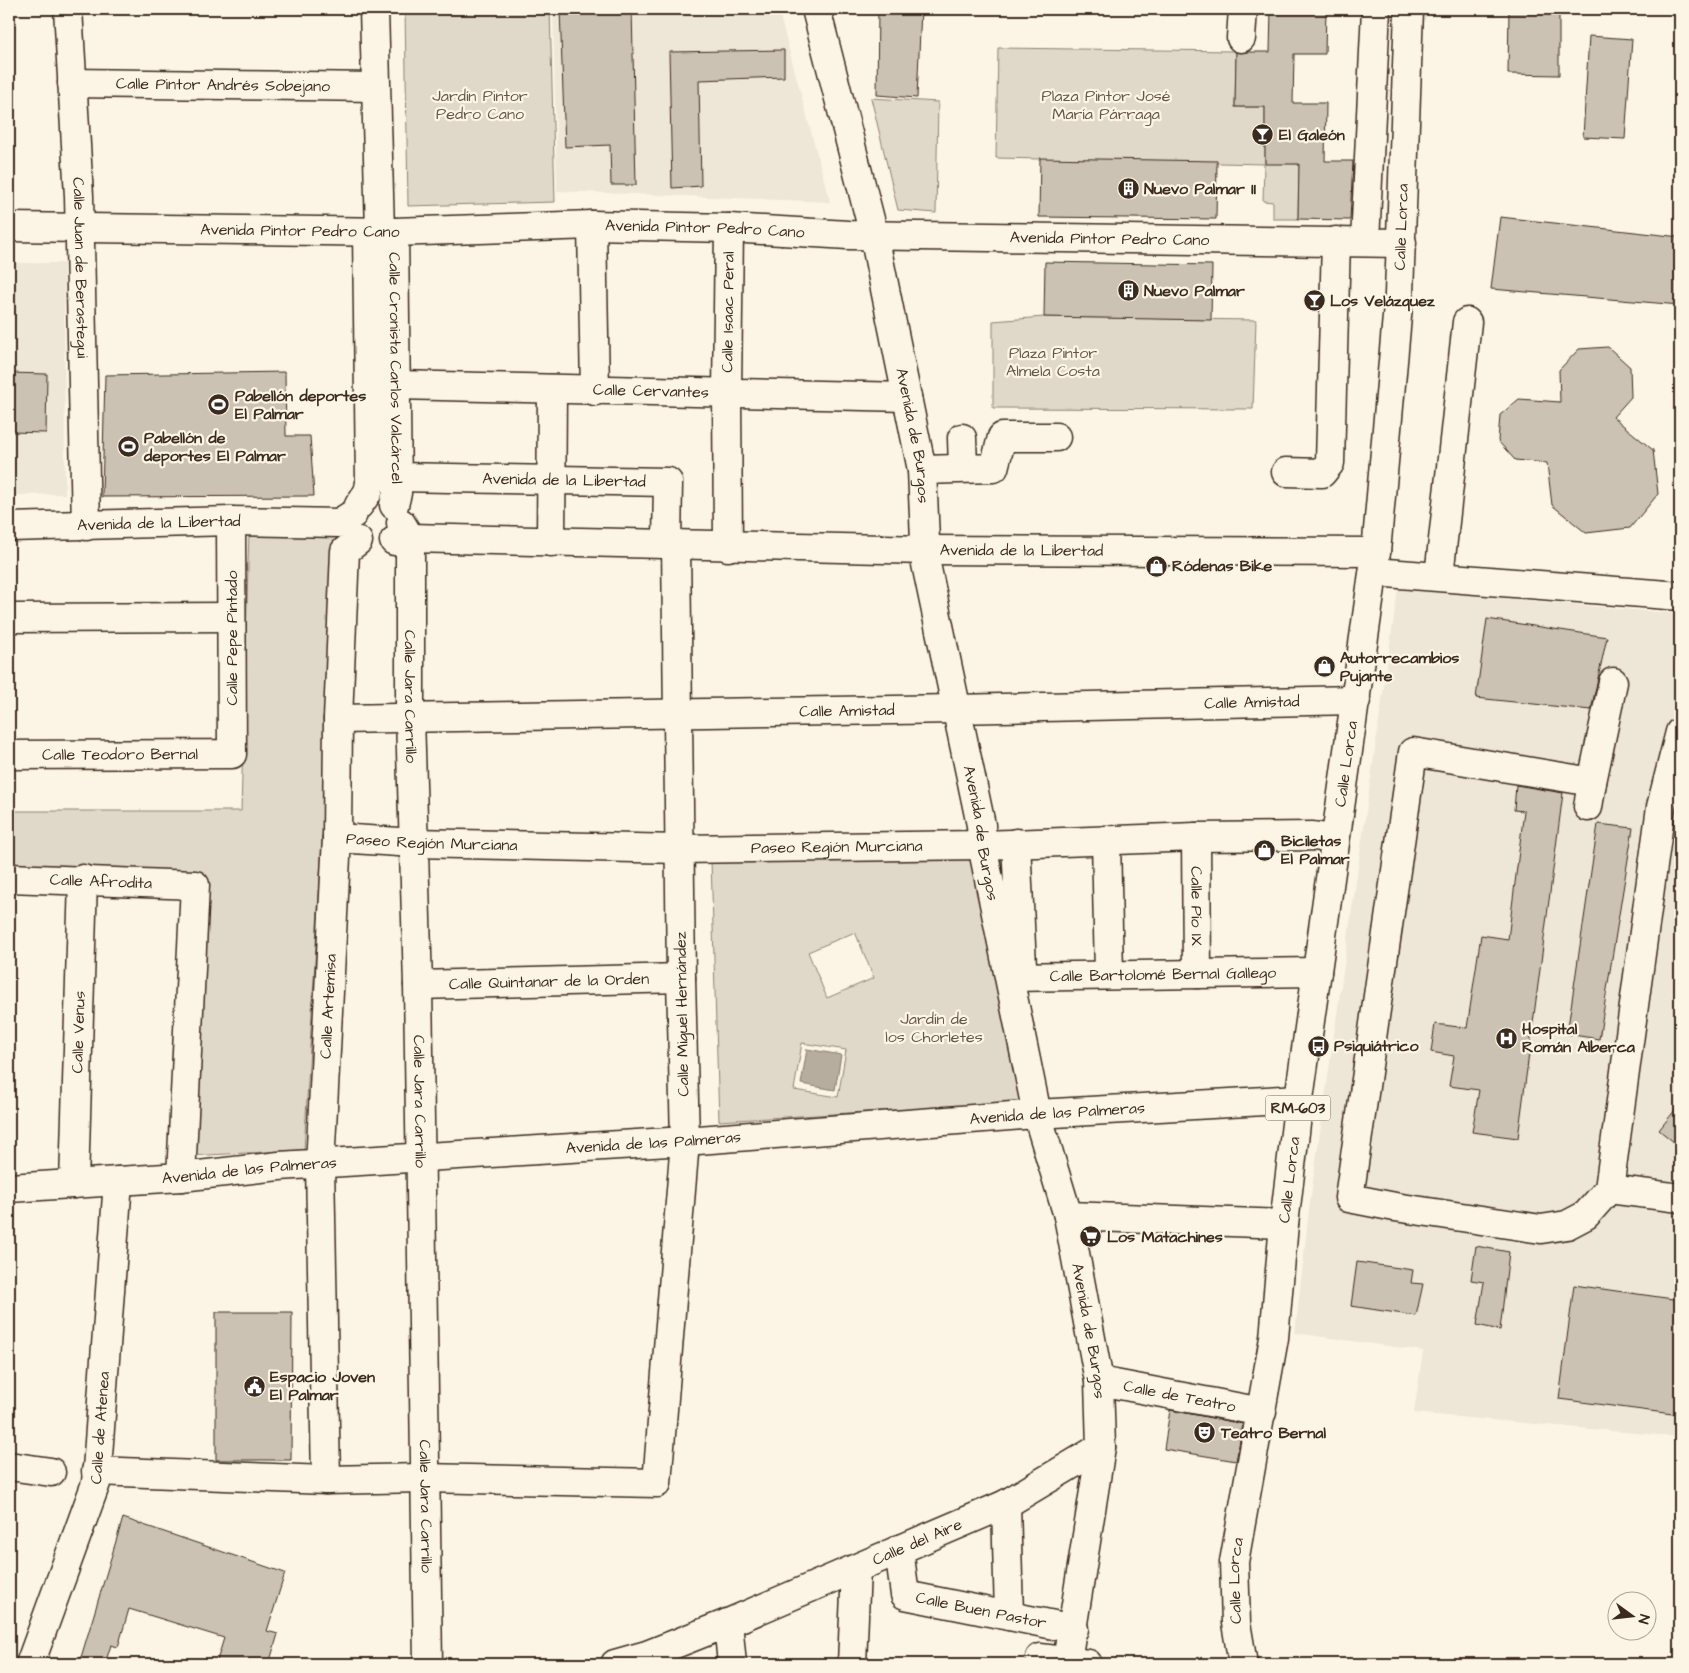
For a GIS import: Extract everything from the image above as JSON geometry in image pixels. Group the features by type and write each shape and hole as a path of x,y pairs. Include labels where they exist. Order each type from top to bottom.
{"street":[{"name":"Calle Juan de Berastegui","path":"68,9 79,228 86,526"},
{"name":"Calle Cronista Carlos Valcárcel","path":"352,523 368,492 370,483 380,232 374,9"},
{"name":"Avenida de Burgos","path":"816,9 874,235 922,470 926,564 954,693 955,709 981,825 982,845 1016,976 1037,1114 1068,1216 1099,1381 1101,1446 1074,1629 1078,1662"},
{"path":"1241,38 1243,9"},
{"path":"1365,242 1376,9"},
{"name":"Calle Lorca","path":"1244,1664 1236,1622 1234,1562 1274,1338 1284,1224 1299,1099 1375,562 1399,294 1409,9"},
{"name":"Calle Pintor Andrés Sobejano","path":"72,83 376,87"},
{"name":"Avenida Pintor Pedro Cano","path":"9,227 380,232 592,225 729,228 874,235 1402,242"},
{"path":"592,225 595,391"},
{"name":"Calle Isaac Peral","path":"728,547 729,228"},
{"name":"Calle Cronista Carlos Valcárcel","path":"380,232 396,385 396,477 400,527"},
{"path":"1286,472 1322,473 1330,463 1336,241"},
{"path":"1439,576 1467,322"},
{"name":"Calle Cervantes","path":"396,385 907,397"},
{"path":"551,542 552,389"},
{"path":"922,470 994,468 1002,438 1056,437"},
{"path":"962,438 962,468"},
{"name":"Avenida de la Libertad","path":"396,477 668,482 672,544"},
{"path":"376,498 387,500 400,527 376,548 367,546 352,523 367,499 376,498"},
{"name":"Avenida de la Libertad","path":"9,526 86,526 231,521 352,523"},
{"name":"Calle Pepe Pintado","path":"231,521 232,754"},
{"name":"Calle Artemisa","path":"326,1480 320,1165 337,838 338,718 346,551 352,523"},
{"name":"Avenida de la Libertad","path":"400,527 551,542 1375,562 1439,576 1680,596"},
{"name":"Calle Jara Carrillo","path":"400,527 410,717 418,985 423,1478 428,1664"},
{"name":"Calle Miguel Hernández","path":"423,1478 657,1483 685,1141 672,544"},
{"path":"9,618 232,617"},
{"path":"1613,682 1590,794 1413,752 1349,1198 1394,1207 1541,1229 1566,1226 1586,1215 1609,1189 1662,807 1680,732"},
{"name":"Calle Amistad","path":"338,718 677,714 1356,700"},
{"name":"Calle Teodoro Bernal","path":"9,755 232,754"},
{"name":"Paseo Región Murciana","path":"337,838 414,843 679,849 982,845 1196,837 1313,836 1335,839"},
{"name":"Calle Pío IX","path":"1196,837 1197,974"},
{"path":"1106,840 1109,974"},
{"path":"1016,843 1016,976"},
{"name":"Calle Afrodita","path":"9,878 83,879 195,885 181,1177"},
{"name":"Calle Venus","path":"74,1184 83,879"},
{"name":"Calle Bartolomé Bernal Gallego","path":"1016,976 1317,972"},
{"name":"Calle Quintanar de la Orden","path":"418,985 680,978"},
{"name":"Avenida de las Palmeras","path":"9,1188 181,1177 279,1166 420,1159 1037,1114 1299,1099"},
{"name":"Calle de Atenea","path":"30,1664 96,1483 118,1182"},
{"path":"1609,1189 1680,1198"},
{"path":"1068,1216 1284,1224"},
{"name":"Calle de Teatro","path":"1099,1381 1262,1412"},
{"name":"Calle del Aire","path":"615,1664 647,1660 728,1623 1006,1504 1101,1446"},
{"path":"9,1466 51,1472"},
{"path":"96,1471 326,1480 423,1478"},
{"path":"1006,1504 1009,1616"},
{"name":"Calle Buen Pastor","path":"899,1549 905,1595 1046,1625 1074,1629"},
{"path":"852,1664 856,1569"},
{"path":"728,1623 732,1664"},
{"path":"1046,1625 1040,1661 1078,1662"}],"shaded area":[{"path":"553,9 778,9 830,202 557,191"},
{"path":"9,263 64,263 65,494 9,495"},
{"name":"Hospital Román Alberca","path":"1398,589 1680,614 1680,1437 1414,1413 1423,1351 1295,1333 1310,1202"},
{"path":"807,1049 841,1055 835,1090 801,1084"}],"green space":[{"name":"Jardín Pintor Pedro Cano","path":"405,9 550,9 555,202 408,206"},
{"name":"Plaza Pintor José María Párraga","path":"998,48 1236,51 1235,107 1265,107 1265,163 1299,164 1298,219 1273,219 1273,202 1263,201 1264,164 996,158"},
{"path":"871,98 938,102 936,213 898,210"},
{"name":"Plaza Pintor Almela Costa","path":"1044,317 1256,320 1253,409 993,408 993,321"},
{"path":"249,531 340,532 304,1150 189,1156 203,881 9,875 9,811 241,811"},
{"name":"Jardín de los Chorletes","path":"978,855 1029,1102 719,1121 711,861","holes":["855,932 874,978 827,998 808,952","802,1043 846,1050 838,1097 794,1090"]}],"building":[{"path":"560,9 632,9 636,185 611,185 610,145 565,147"},
{"path":"878,9 921,9 917,98 877,95"},
{"path":"1271,9 1326,9 1325,54 1294,54 1293,103 1326,103 1325,161 1353,161 1350,220 1298,219 1299,164 1265,164 1265,107 1235,107 1236,52 1270,52"},
{"path":"1509,9 1559,9 1559,75 1508,74"},
{"path":"1589,36 1632,39 1625,139 1583,137"},
{"path":"784,50 784,77 699,80 701,186 672,188 669,52"},
{"name":"Nuevo Palmar II","path":"1040,158 1217,161 1216,219 1039,217"},
{"path":"1500,217 1680,237 1680,305 1491,289"},
{"name":"Nuevo Palmar","path":"1045,262 1212,265 1211,320 1044,317"},
{"path":"1608,347 1630,367 1631,397 1613,417 1653,450 1658,494 1630,528 1586,533 1552,505 1547,463 1515,460 1498,441 1500,415 1519,399 1560,402 1559,370 1579,349"},
{"path":"285,372 286,436 310,436 314,496 102,497 105,375"},
{"path":"9,373 47,374 46,433 9,432"},
{"path":"1487,619 1607,637 1591,710 1476,698"},
{"path":"1516,785 1563,793 1518,1138 1472,1132 1479,1090 1449,1086 1454,1056 1431,1052 1435,1024 1467,1028 1481,935 1508,939 1524,811 1514,810"},
{"path":"1598,824 1633,828 1599,1039 1567,1034"},
{"path":"1680,1104 1680,1147 1659,1130"},
{"path":"1476,1246 1509,1252 1500,1330 1477,1325 1484,1282 1471,1280"},
{"path":"1357,1262 1413,1270 1411,1283 1423,1284 1416,1316 1351,1306"},
{"path":"1574,1285 1680,1300 1680,1415 1559,1399"},
{"name":"Espacio Joven El Palmar","path":"216,1312 292,1312 291,1460 216,1460"},
{"name":"Teatro Bernal","path":"1170,1410 1243,1424 1236,1461 1164,1449"},
{"path":"123,1518 285,1573 267,1631 278,1634 269,1664 216,1664 224,1638 129,1609 118,1647 111,1645 105,1664 79,1664"}],"place":[{"name":"El Galeón","path":"1263,135"},
{"name":"Nuevo Palmar II","path":"1128,189"},
{"name":"Nuevo Palmar","path":"1128,291"},
{"name":"Los Velázquez","path":"1314,301"},
{"name":"Pabellón deportes El Palmar","path":"219,405"},
{"name":"Pabellón de deportes El Palmar","path":"128,447"},
{"name":"Ródenas Bike","path":"1156,566"},
{"name":"Autorrecambios Pujante","path":"1324,667"},
{"name":"Biciletas El Palmar","path":"1265,850"},
{"name":"Hospital Román Alberca","path":"1506,1038"},
{"name":"Psiquiátrico","path":"1318,1046"},
{"name":"Los Matachines","path":"1091,1237"},
{"name":"Espacio Joven El Palmar","path":"254,1386"},
{"name":"Teatro Bernal","path":"1205,1433"}]}
